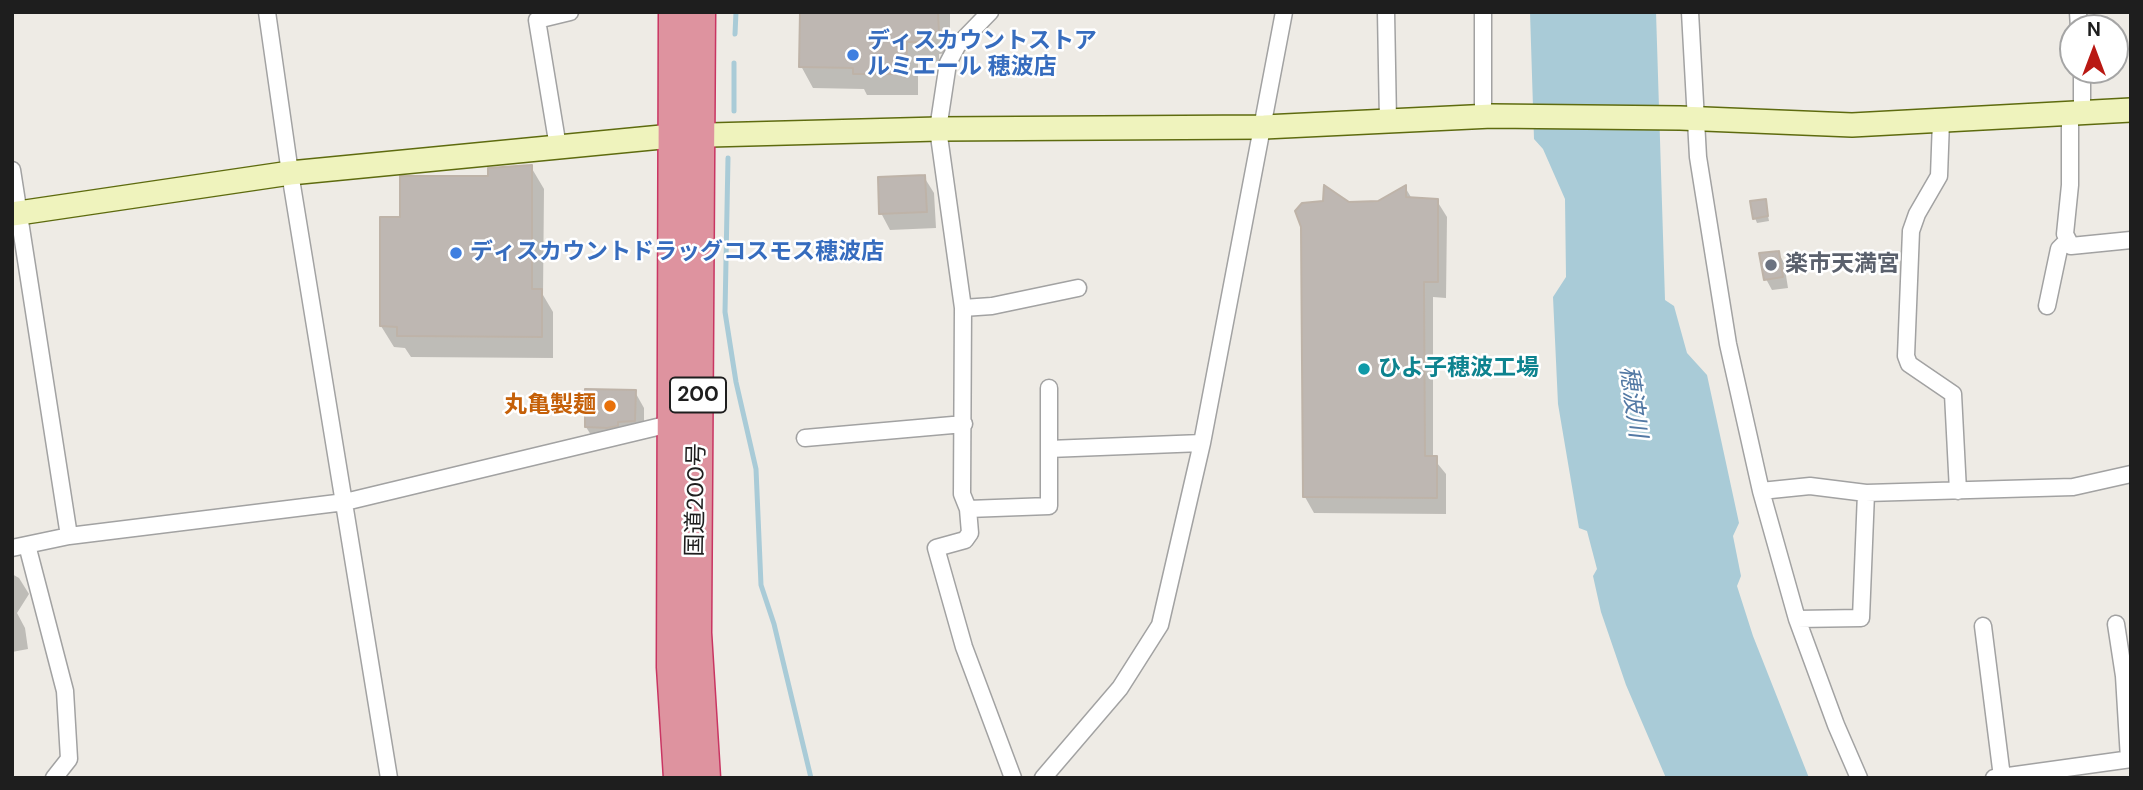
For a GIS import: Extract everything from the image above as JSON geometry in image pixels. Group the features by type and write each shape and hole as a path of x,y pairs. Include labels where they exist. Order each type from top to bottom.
{"highway":[{"name":"国道200号","path":"674,12 685,136 686,422 705,778"},
{"name":"国道200号","path":"685,136 700,12"},
{"name":"国道200号","path":"679,778 672,667 686,422"}],"street":[{"path":"267,12 290,173 389,778"},
{"path":"558,147 537,20 570,12"},
{"path":"990,12 957,46 948,63 938,129 963,309 962,494 968,509 970,533 965,540 936,548 964,647 1013,778"},
{"path":"1043,778 1119,688 1160,625 1202,443 1284,12"},
{"path":"1386,12 1388,121"},
{"path":"1483,12 1487,117"},
{"path":"1690,12 1687,118 1728,344 1761,491 1797,619 1836,725 1859,778"},
{"path":"2079,84 2064,234 2071,246 2131,240"},
{"path":"16,214 290,173 685,136 938,129 1264,127 1487,117 1687,118 1852,125 2131,110"},
{"path":"1941,121 1939,176 1917,214 1911,232 1906,356 1909,364 1946,386 1953,394 1958,491"},
{"path":"12,170 16,214 69,536"},
{"path":"2047,306 2059,249 2068,240"},
{"path":"963,309 992,306 1078,288"},
{"path":"968,509 1049,506 1049,388"},
{"path":"54,778 69,759 65,691 20,547 69,536 345,502 686,422"},
{"path":"805,439 964,424"},
{"path":"1049,449 1202,443"},
{"path":"1761,491 1810,486 1866,493 2073,487 2131,474"},
{"path":"1797,619 1861,618 1866,493"},
{"path":"1983,626 1996,777 2130,759 2116,624"}],"water":[{"name":"穂波川","path":"1530,12 1656,12 1665,300 1674,306 1687,353 1707,375 1739,523 1733,536 1741,576 1737,586 1753,636 1809,778 1666,778 1626,685 1601,612 1593,576 1597,569 1587,531 1579,528 1558,404 1553,297 1566,277 1565,199 1543,149 1534,139"}],"building":[{"name":"ディスカウントストア ルミエール 穂波店","path":"800,12 938,12 939,32 928,33 928,42 907,42 906,74 853,74 853,68 799,67"},
{"name":"ディスカウントドラッグコスモス穂波店","path":"532,165 532,289 542,289 542,337 397,336 397,327 380,326 380,217 400,217 400,176 488,176 488,168"},
{"path":"925,175 927,212 879,214 878,177"},
{"name":"ひよ子穂波工場","path":"1324,185 1349,202 1378,201 1406,185 1406,197 1438,199 1438,282 1424,282 1425,456 1437,456 1437,498 1303,497 1301,227 1295,211 1302,203 1323,201"},
{"path":"1766,199 1768,216 1753,219 1750,201"},
{"name":"楽市天満宮","path":"1779,251 1783,277 1764,280 1759,253"},
{"name":"丸亀製麺","path":"585,389 636,390 635,421 618,422 618,426 607,428 585,427"}],"waterway":[{"path":"735,34 736,12"},
{"path":"734,63 734,111"},
{"path":"728,158 725,312 736,382 756,469 761,585 774,624 811,778"}],"place":[{"name":"ディスカウントストア ルミエール 穂波店","path":"853,55"},
{"name":"ディスカウントドラッグコスモス穂波店","path":"456,253"},
{"name":"楽市天満宮","path":"1771,265"},
{"name":"ひよ子穂波工場","path":"1364,369"},
{"name":"丸亀製麺","path":"610,406"}]}
